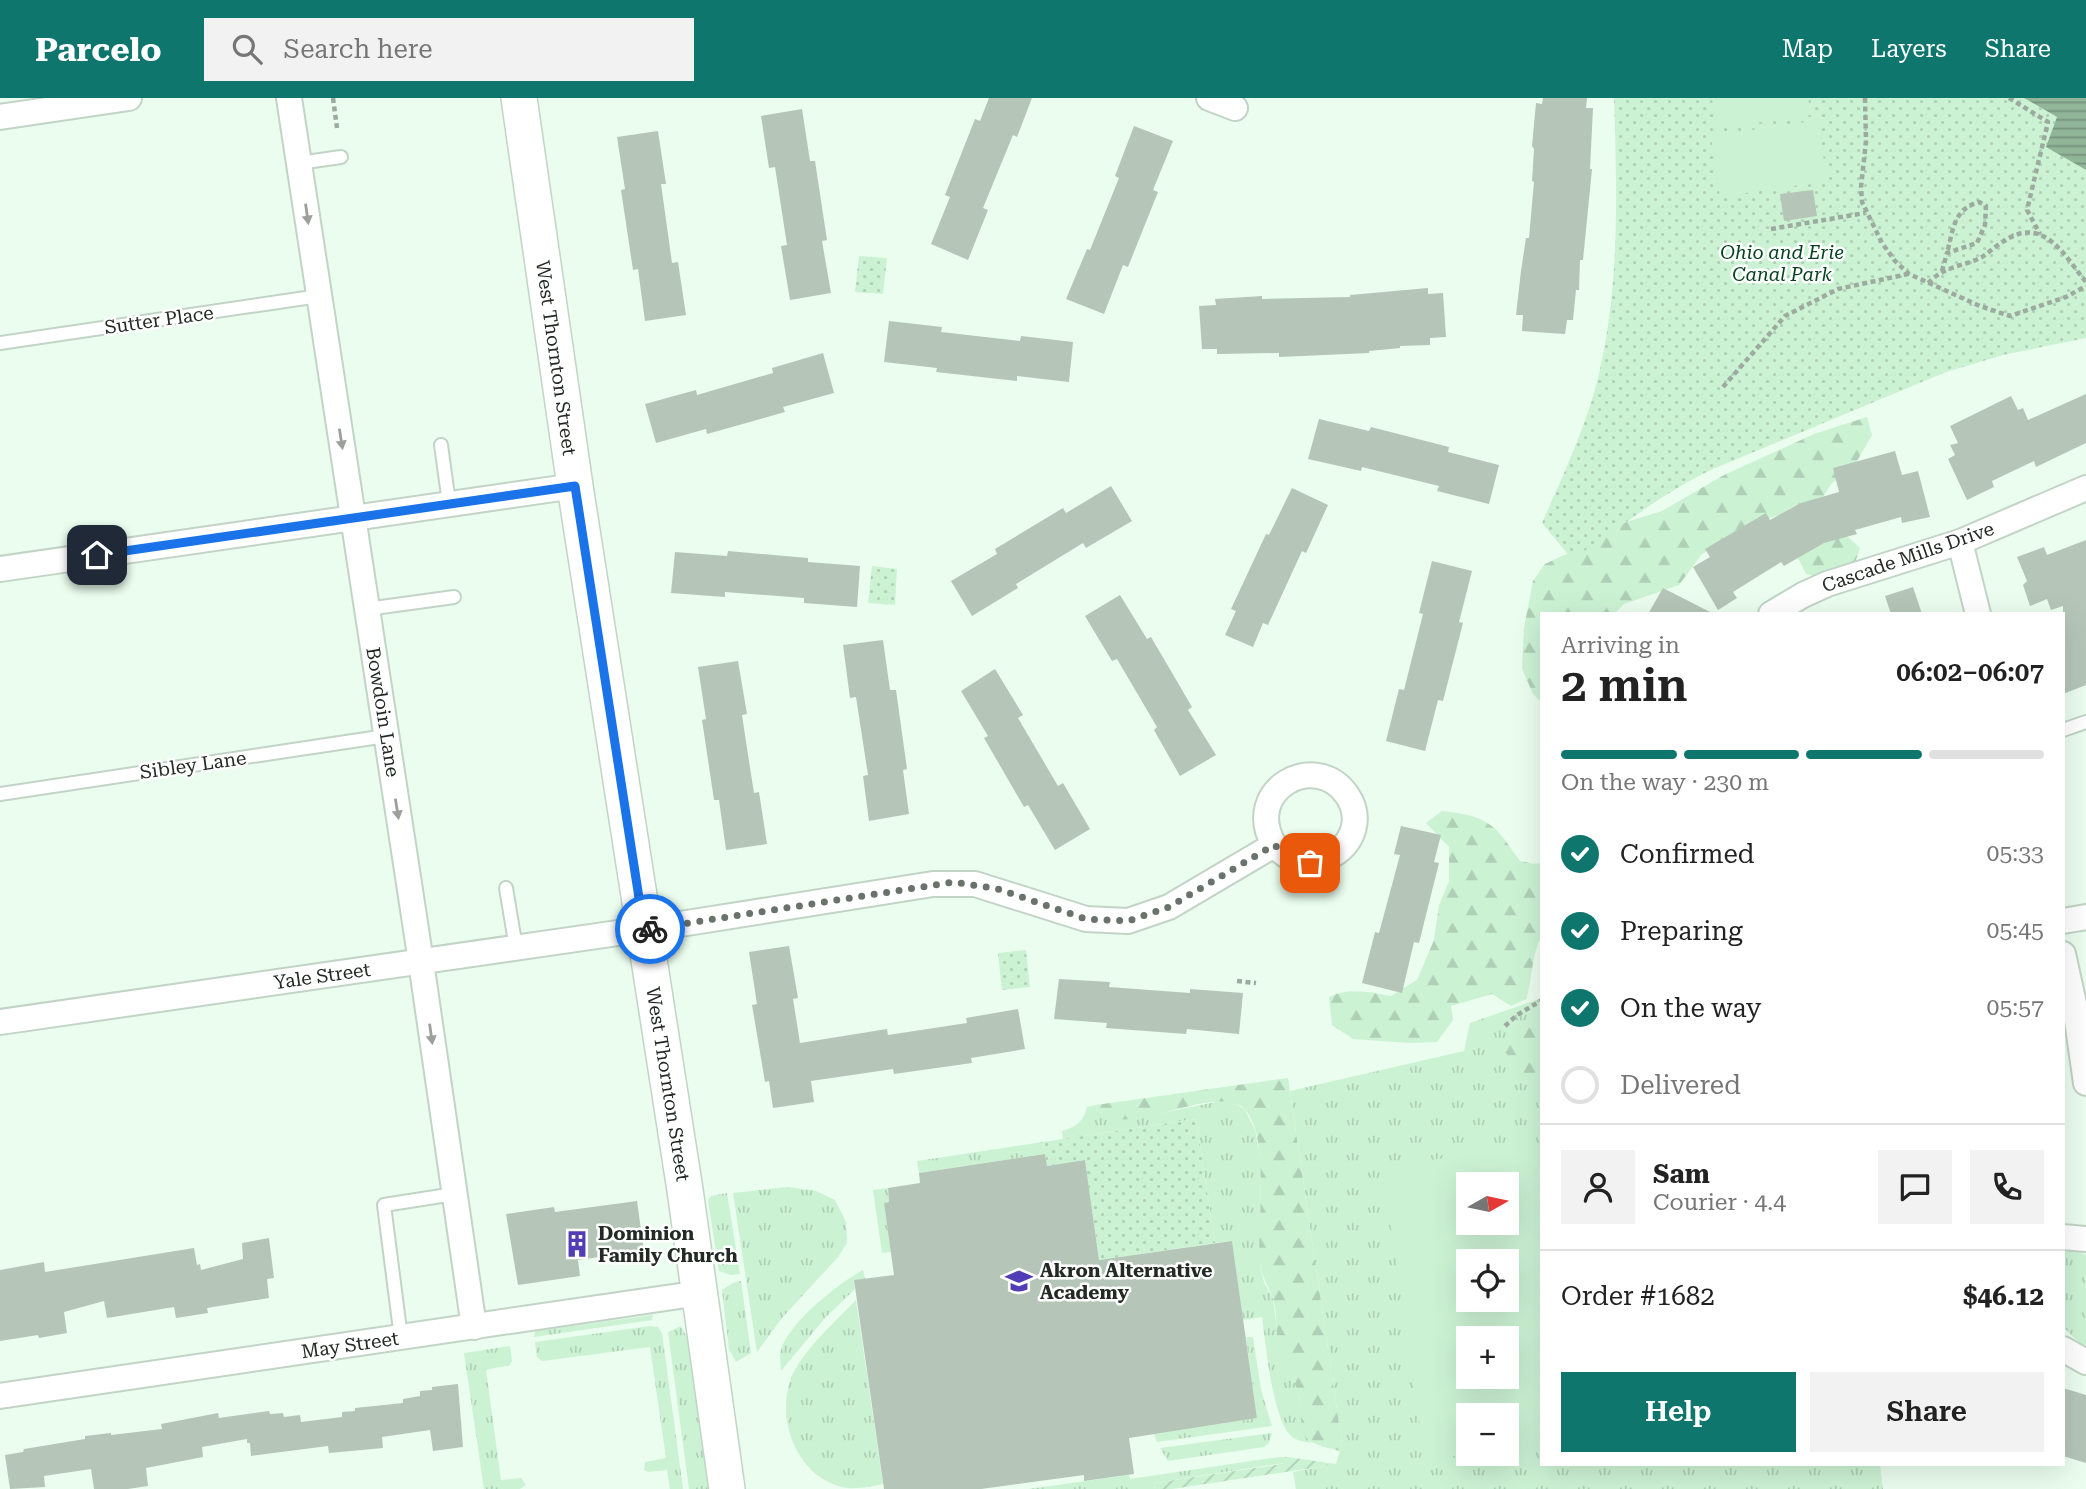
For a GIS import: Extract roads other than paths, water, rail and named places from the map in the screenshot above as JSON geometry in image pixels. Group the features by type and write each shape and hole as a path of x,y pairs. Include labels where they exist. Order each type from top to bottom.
{"main road":[{"name":"West Thornton Street","path":"519,98 575,486 700,1293 727,1489"}],"street":[{"path":"0,117 129,98"},
{"name":"Bowdoin Lane","path":"289,98 474,1327"},
{"path":"1209,98 1235,108"},
{"path":"0,569 575,486"},
{"name":"Cascade Mills Drive","path":"1774,612 1803,594 1827,584 1960,542 2086,488"},
{"path":"1960,542 1978,612"},
{"name":"Yale Street","path":"0,1023 644,930 954,882 998,889 1086,919 1128,921 1169,907 1274,845"},
{"path":"2065,921 2086,917"},
{"path":"2065,971 2070,1014 2086,1083"},
{"name":"May Street","path":"0,1396 700,1293"},
{"path":"2065,1350 2086,1362"}],"lane":[{"path":"299,163 341,157"},
{"name":"Sutter Place","path":"0,343 319,296"},
{"path":"441,445 449,503"},
{"path":"367,609 454,597"},
{"path":"2065,729 2086,722"},
{"name":"Sibley Lane","path":"0,794 386,736"},
{"path":"506,888 516,948"},
{"path":"401,1338 384,1205 454,1194"}],"place":[{"name":"Dominion Family Church","path":"577,1244"},
{"name":"Akron Alternative Academy","path":"1019,1281"}],"park label":[{"name":"Ohio and Erie Canal Park","path":"1782,263"}]}
